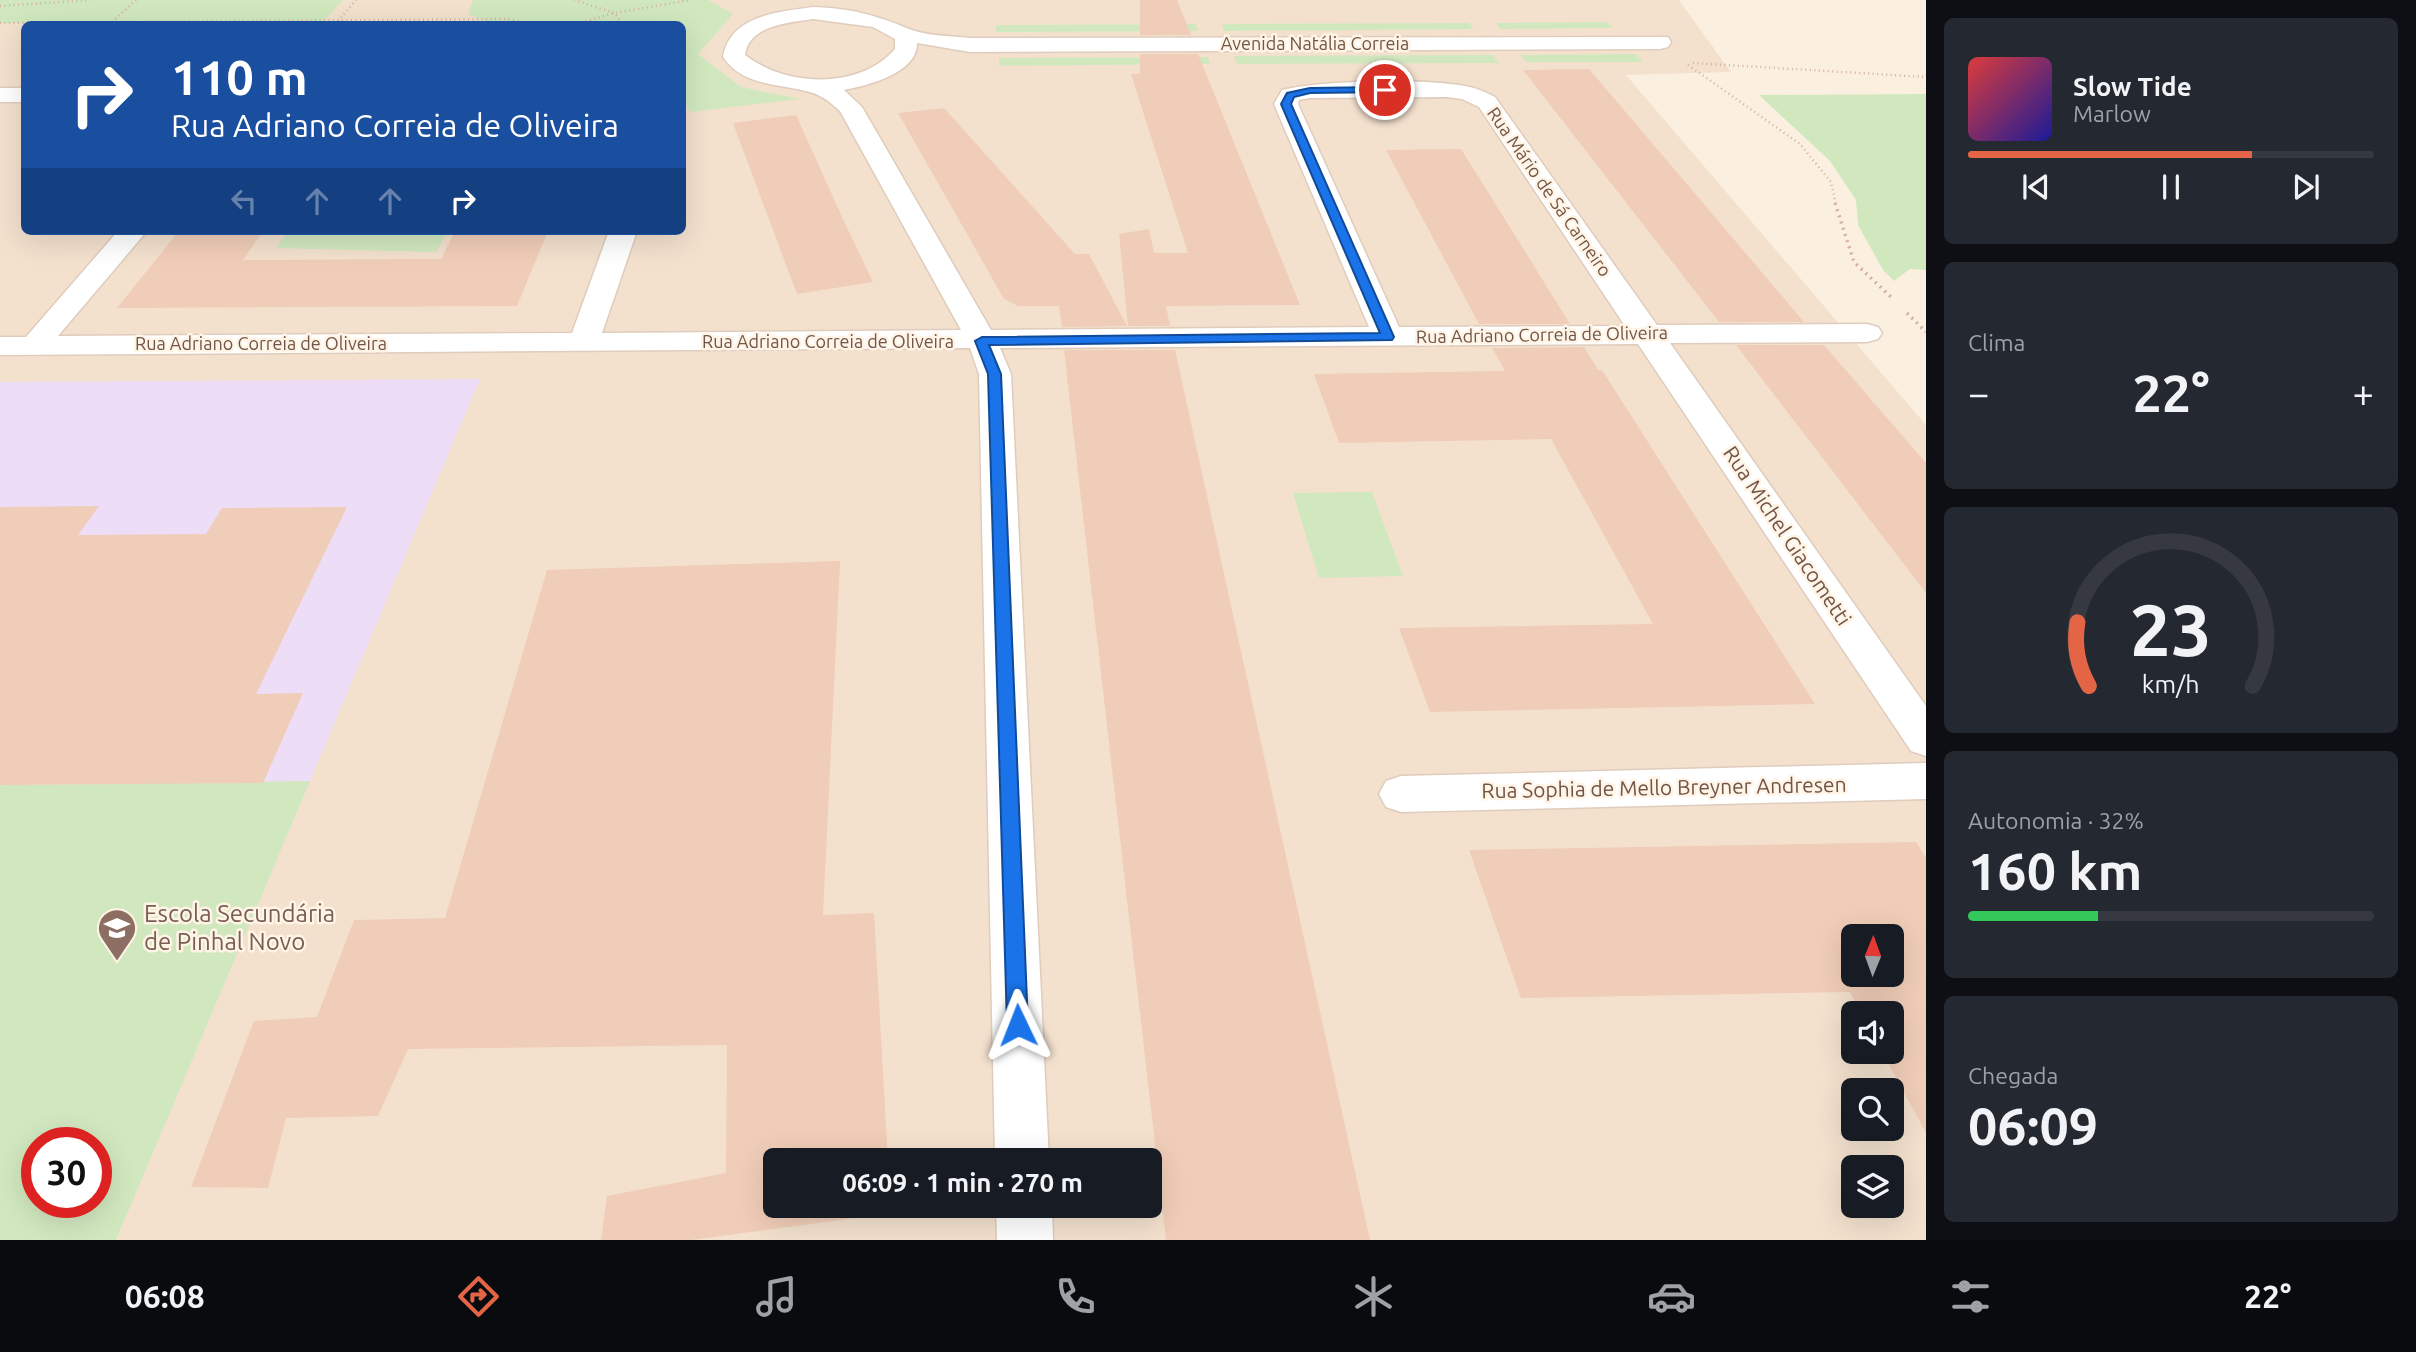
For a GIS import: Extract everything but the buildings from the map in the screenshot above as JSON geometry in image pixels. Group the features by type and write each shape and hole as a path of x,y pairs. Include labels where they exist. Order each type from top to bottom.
{"street":[{"name":"Avenida Natália Correia","path":"756,11 780,18 813,13 867,17 888,24 901,34 970,45 1660,43"},
{"path":"756,11 734,48 734,57 755,74 810,84 833,93 850,107 982,341 995,374 1022,1148"},
{"path":"850,107 859,90 904,53 906,46 901,34"},
{"name":"Avenida Natália Correia","path":"810,84 844,85 929,52 970,45"},
{"name":"Rua Mário de Sá Carneiro","path":"1388,337 1286,104 1290,95 1310,90 1457,91 1487,102 1647,333"},
{"path":"0,95 21,95"},
{"path":"34,346 130,235"},
{"path":"584,342 622,235"},
{"name":"Rua Michel Giacometti","path":"1647,333 1926,740"},
{"name":"Rua Adriano Correia de Oliveira","path":"0,346 1867,333"},
{"name":"Rua Sophia de Mello Breyner Andresen","path":"1401,794 1926,781"},
{"path":"1024,1218 1025,1240"}],"path":[{"path":"0,6 90,0"},
{"path":"113,21 136,0"},
{"path":"338,20 356,0"},
{"path":"574,0 614,13 621,21"},
{"path":"587,21 614,13 690,0"},
{"path":"225,21 518,21"},
{"path":"0,23 21,23"},
{"path":"1891,298 1854,261 1839,220 1831,182 1800,144 1684,62 1926,77"},
{"path":"1901,307 1926,332"}],"shaded area":[{"path":"0,0 1679,0 1731,72 1626,75 1926,425 1926,1240 0,1240"},
{"name":"Escola Secundária de Pinhal Novo","path":"480,379 116,1240 0,1240 0,382"}],"green space":[{"path":"0,0 343,0 324,21 0,23"},
{"path":"473,0 708,0 733,14 698,54 741,87 800,99 690,112 686,103 686,21 484,21 468,14"},
{"path":"1607,22 1613,28 1501,29 1496,23"},
{"path":"1469,23 1474,29 1224,31 1222,24"},
{"path":"1196,24 1198,31 996,32 996,25"},
{"path":"1636,54 1643,62 1526,62 1520,55"},
{"path":"1493,55 1499,63 1237,64 1234,56"},
{"path":"1208,57 1210,64 999,66 999,58"},
{"path":"1926,94 1926,270 1910,269 1894,281 1883,270 1858,225 1856,200 1830,161 1759,95"},
{"path":"285,235 446,235 436,252 276,248"},
{"path":"1372,492 1403,576 1319,578 1293,493"},
{"path":"310,781 116,1240 0,1240 0,785"}],"place":[{"name":"Escola Secundária de Pinhal Novo","path":"117,962"}],"route":[{"path":"1018,1025 995,374 982,341 1388,337 1286,104 1290,95 1310,90 1385,90"}]}
